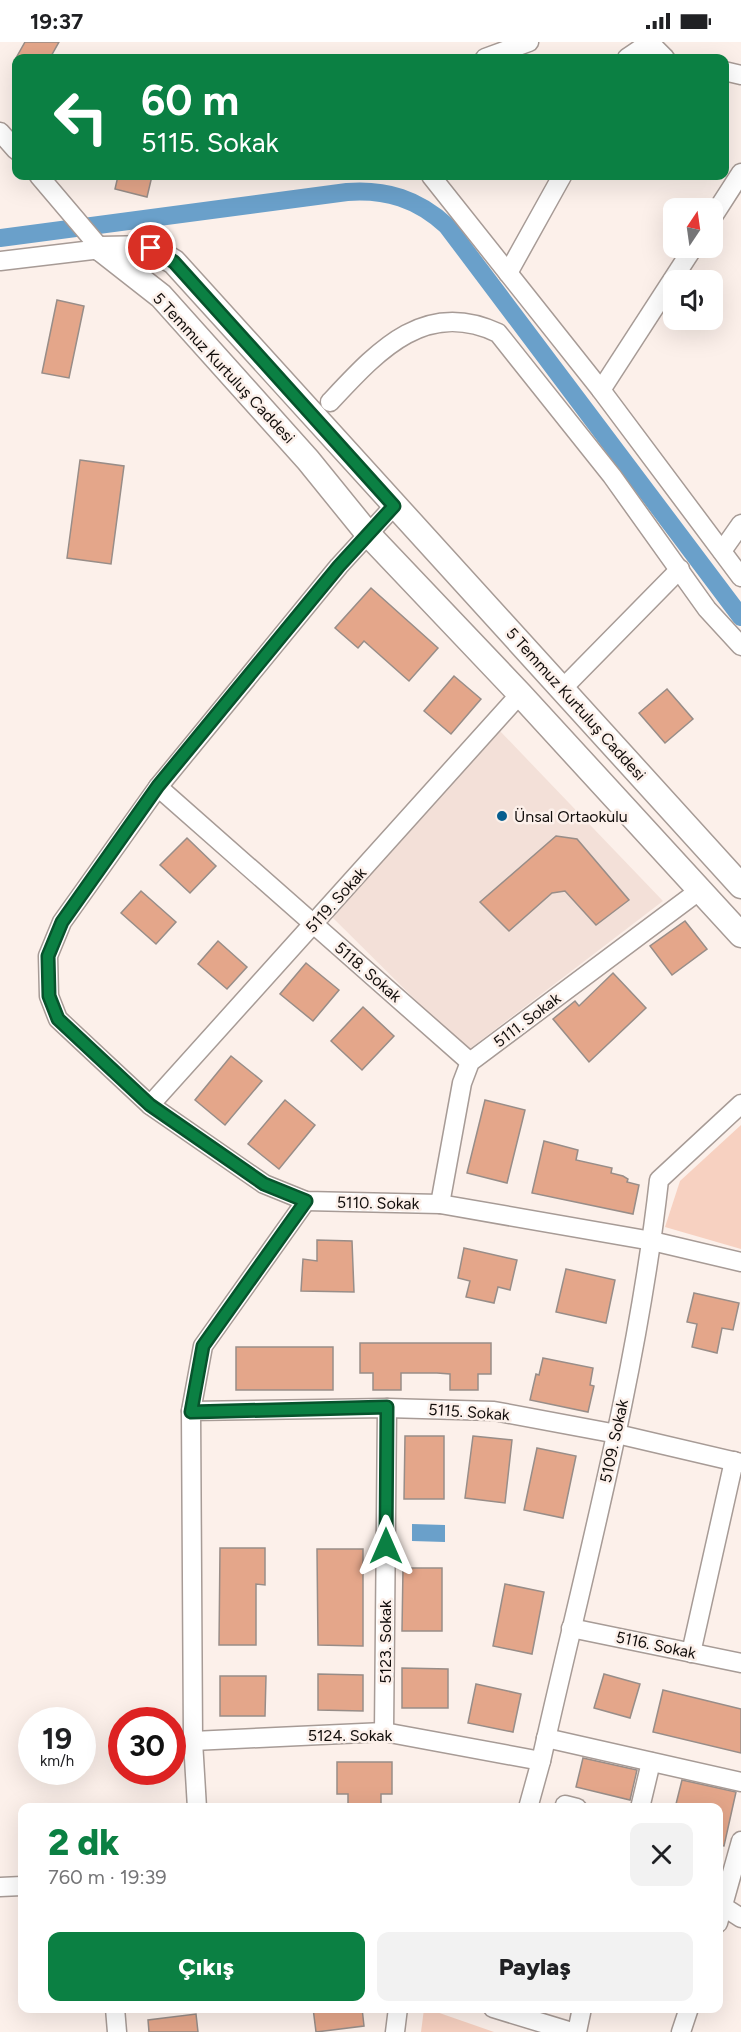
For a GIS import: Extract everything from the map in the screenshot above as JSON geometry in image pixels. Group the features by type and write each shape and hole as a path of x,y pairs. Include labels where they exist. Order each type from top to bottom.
{"main road":[{"name":"5 Temmuz Kurtuluş Caddesi","path":"101,249 151,248 174,262 741,886"},
{"name":"5 Temmuz Kurtuluş Caddesi","path":"101,249 161,296 308,460 368,534 520,694 741,935"},
{"path":"593,773 621,752"}],"street":[{"path":"496,54 529,42"},
{"path":"632,54 649,42 661,54"},
{"path":"0,132 12,146"},
{"path":"723,201 741,173"},
{"path":"43,180 101,249"},
{"path":"434,180 601,390 741,577"},
{"path":"508,273 560,180"},
{"path":"0,261 101,249"},
{"path":"601,390 687,258"},
{"path":"330,402 379,351 409,332 426,325 454,321 480,325 498,333 612,476 680,568 707,609 741,646"},
{"name":"5110. Sokak","path":"394,506 368,534 158,786 62,922 48,956 49,996 58,1019 150,1105 264,1184 306,1201 440,1204 652,1241 741,1262"},
{"path":"722,552 741,524"},
{"path":"563,688 680,568"},
{"name":"5119. Sokak","path":"150,1105 520,694"},
{"name":"5118. Sokak","path":"158,786 470,1062"},
{"name":"5111. Sokak","path":"470,1062 700,890"},
{"path":"440,1204 462,1083 470,1062"},
{"name":"5109. Sokak","path":"529,1803 617,1434 652,1241 659,1180 741,1104"},
{"path":"197,1803 193,1740 191,1412 203,1346 306,1201"},
{"name":"5115. Sokak","path":"191,1412 387,1407 494,1411 617,1434 737,1462"},
{"name":"5123. Sokak","path":"384,1731 387,1407"},
{"path":"691,1653 737,1462"},
{"name":"5116. Sokak","path":"571,1628 741,1663"},
{"name":"5124. Sokak","path":"193,1740 384,1731 541,1761"},
{"path":"546,1738 741,1782"},
{"path":"641,1803 651,1762"},
{"path":"723,1908 741,1840"},
{"path":"0,1887 18,1886"},
{"path":"723,1915 741,1918"},
{"path":"115,2013 117,2032"},
{"path":"395,2032 397,2013"},
{"path":"509,2013 572,2032"},
{"path":"577,2032 581,2013"},
{"path":"681,2032 687,2013"}],"shaded area":[{"name":"Ünsal Ortaokulu","path":"500,731 663,901 467,1051 331,916"},
{"path":"741,1125 741,1249 665,1227 680,1181"},
{"path":"423,2013 439,2013 494,2032 421,2032"}],"water":[{"path":"412,1524 445,1525 445,1542 412,1541"}],"building":[{"path":"25,42 59,42 52,54 18,54"},
{"path":"117,180 151,180 147,197 115,189"},
{"path":"57,300 84,306 69,378 42,373"},
{"path":"80,460 124,466 111,564 67,558"},
{"path":"371,588 438,648 409,681 364,641 358,648 335,628"},
{"path":"454,676 481,699 451,734 424,711"},
{"path":"667,689 693,719 665,743 639,713"},
{"path":"556,836 577,839 629,900 596,925 565,891 552,893 509,931 480,902"},
{"path":"187,838 216,866 190,893 160,865"},
{"path":"141,891 176,922 156,944 121,913"},
{"path":"685,921 707,949 672,975 650,946"},
{"path":"218,941 247,967 227,989 198,964"},
{"path":"306,963 339,990 313,1021 280,994"},
{"path":"613,973 646,1008 589,1062 553,1019 575,1001 579,1006"},
{"path":"363,1007 394,1036 362,1070 331,1041"},
{"path":"231,1056 262,1081 225,1125 195,1100"},
{"path":"285,1100 315,1125 279,1169 248,1144"},
{"path":"485,1100 525,1110 507,1183 467,1173"},
{"path":"544,1141 578,1150 576,1160 612,1168 611,1173 623,1176 628,1179 627,1182 639,1185 633,1214 532,1193"},
{"path":"317,1240 352,1241 354,1292 301,1291 303,1259 317,1261"},
{"path":"464,1248 517,1260 510,1290 498,1287 494,1303 466,1297 470,1281 458,1278"},
{"path":"566,1269 615,1280 606,1323 556,1312"},
{"path":"694,1293 739,1303 733,1330 722,1328 717,1353 692,1347 697,1324 687,1322"},
{"path":"360,1343 491,1343 491,1374 478,1374 478,1390 450,1390 450,1374 401,1373 401,1390 373,1390 373,1373 360,1373"},
{"path":"236,1347 333,1347 333,1390 236,1390"},
{"path":"543,1358 593,1368 590,1385 594,1386 588,1412 530,1400 536,1374 539,1375"},
{"path":"405,1436 444,1436 444,1499 404,1499"},
{"path":"473,1436 512,1440 505,1503 465,1498"},
{"path":"537,1448 576,1456 563,1518 524,1510"},
{"path":"220,1548 265,1548 265,1585 256,1584 256,1645 219,1645"},
{"path":"317,1549 363,1549 363,1646 318,1645"},
{"path":"403,1568 442,1568 442,1631 402,1631"},
{"path":"505,1584 544,1592 532,1654 493,1646"},
{"path":"402,1668 448,1669 448,1708 402,1708"},
{"path":"318,1674 363,1675 363,1711 318,1710"},
{"path":"604,1674 640,1684 630,1718 594,1708"},
{"path":"220,1676 266,1676 265,1716 220,1716"},
{"path":"476,1684 521,1694 513,1732 468,1723"},
{"path":"663,1690 741,1709 741,1753 653,1732"},
{"path":"583,1758 637,1770 630,1800 576,1787"},
{"path":"337,1762 392,1762 392,1794 381,1794 381,1803 348,1803 348,1794 337,1794"},
{"path":"682,1780 736,1792 724,1846 723,1803 676,1803"},
{"path":"314,2013 363,2013 364,2026 316,2032"},
{"path":"196,2014 198,2032 149,2032 148,2020"}],"waterway":[{"path":"0,238 361,191 388,194 425,209 447,226 741,617"}],"place":[{"name":"Ünsal Ortaokulu","path":"502,816"}],"route":[{"path":"151,248 174,262 394,506 339,566 158,786 93,875 62,922 48,956 49,996 58,1019 150,1105 264,1184 306,1201 203,1346 191,1412 387,1407 386,1546"}]}
